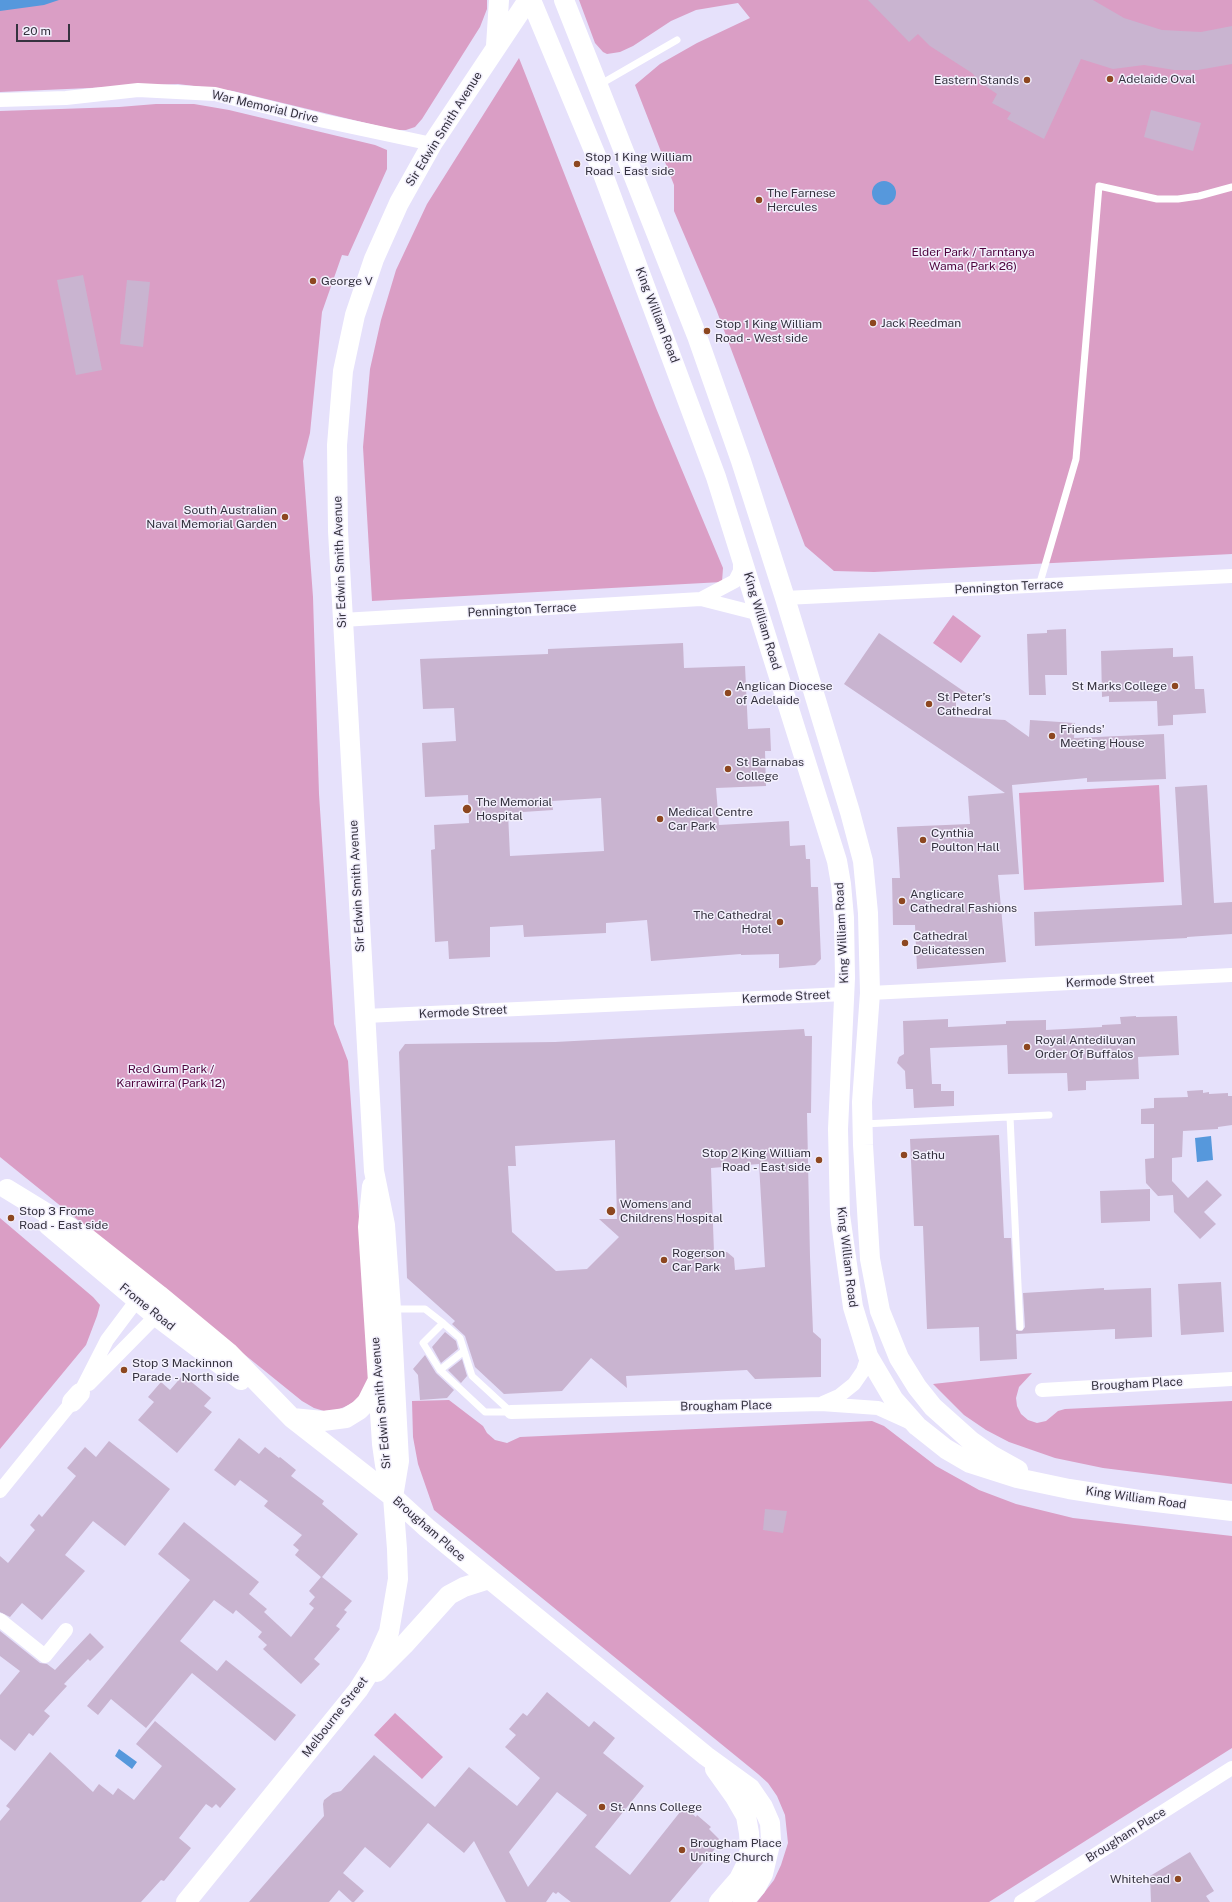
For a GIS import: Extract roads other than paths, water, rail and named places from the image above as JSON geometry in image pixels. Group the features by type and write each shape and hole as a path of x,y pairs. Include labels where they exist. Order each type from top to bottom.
{"main road":[{"path":"496,48 499,0"},
{"name":"Sir Edwin Smith Avenue","path":"393,1497 399,1461 391,1309 385,1225 374,1171 338,531 337,446 343,371 355,315 374,259 399,203 432,144 528,0"},
{"name":"King William Road","path":"531,0 597,158 697,422 760,614 836,861 841,884 844,918 845,994 838,1129 840,1215 853,1307 868,1356 888,1405 946,1449 970,1463 992,1471 1041,1483 1098,1494 1232,1511"},
{"name":"King William Road","path":"564,0 697,336 743,468 785,598 850,812 863,861 868,913 870,993 862,1102 870,1259 880,1311 895,1350 917,1387 943,1417 992,1455 1041,1483"},
{"path":"741,554 763,588 785,598"},
{"name":"Kermode Street","path":"845,994 870,993"},
{"name":"Sir Edwin Smith Avenue","path":"374,1171 368,1227 382,1444 393,1497"},
{"name":"Frome Road","path":"4,1186 87,1238 159,1295"},
{"name":"Frome Road","path":"4,1186 83,1256 156,1316 292,1418"},
{"path":"138,1300 159,1295 156,1316"},
{"name":"Brougham Place","path":"159,1295 229,1353 292,1418 393,1497 419,1521 489,1579 706,1756 750,1788 763,1807 770,1823 771,1840 763,1874 756,1887 743,1902"},
{"path":"888,1405 902,1389 904,1378 903,1369 895,1350"},
{"path":"292,1418 323,1421 346,1418 359,1410 367,1402 378,1380"},
{"name":"Melbourne Street","path":"186,1902 358,1690 383,1647 389,1632 393,1614 398,1579 393,1497"},
{"path":"358,1690 404,1645 449,1595 468,1585 489,1579"},
{"name":"Brougham Place","path":"706,1756 735,1797 746,1816 750,1833 750,1849 746,1865 739,1879 719,1902"}],"street":[{"name":"War Memorial Drive","path":"0,100 66,98 138,90 215,94 324,121 432,144"},
{"name":"Pennington Terrace","path":"700,599 730,585 738,576 741,554"},
{"name":"Pennington Terrace","path":"785,598 1232,576"},
{"name":"Pennington Terrace","path":"342,620 700,599 760,614"},
{"name":"Kermode Street","path":"870,993 1232,975"},
{"name":"Kermode Street","path":"365,1016 845,994"},
{"path":"76,1397 107,1340 138,1300"},
{"path":"0,1491 76,1397 156,1316"},
{"name":"Brougham Place","path":"821,1404 839,1396 854,1384 862,1371 868,1356"},
{"name":"Brougham Place","path":"1042,1390 1232,1380"},
{"name":"Brougham Place","path":"511,1412 821,1404 888,1405"},
{"path":"0,1620 45,1656 66,1630"},
{"name":"Brougham Place","path":"1021,1902 1232,1768"}],"lane":[{"path":"598,85 677,40"},
{"path":"1039,586 1076,459 1099,186 1133,195 1157,199 1199,196 1232,187"},
{"path":"863,1124 1049,1115"},
{"path":"1010,1117 1020,1327"},
{"path":"391,1309 425,1309 443,1323 460,1338 472,1376 511,1412"},
{"path":"443,1323 423,1343 440,1370 485,1412 511,1412"},
{"path":"440,1370 464,1351"}],"water":[{"path":"0,0 59,0 44,5 0,11"},
{"path":"884,181 893,184 896,193 893,202 884,205 875,202 872,193 875,184"},
{"path":"1211,1136 1213,1160 1197,1162 1195,1138"},
{"path":"119,1749 137,1762 132,1769 115,1756"}],"place":[{"name":"Adelaide Oval","path":"1110,79"},
{"name":"Eastern Stands","path":"1027,80"},
{"name":"Stop 1 King William Road - East side","path":"577,164"},
{"name":"The Farnese Hercules","path":"759,200"},
{"name":"George V","path":"313,281"},
{"name":"Jack Reedman","path":"873,323"},
{"name":"Stop 1 King William Road - West side","path":"707,331"},
{"name":"South Australian Naval Memorial Garden","path":"285,517"},
{"name":"St Marks College","path":"1175,686"},
{"name":"Anglican Diocese of Adelaide","path":"728,693"},
{"name":"St Peter’s Cathedral","path":"929,704"},
{"name":"Friends' Meeting House","path":"1052,736"},
{"name":"St Barnabas College","path":"728,769"},
{"name":"The Memorial Hospital","path":"467,809"},
{"name":"Medical Centre Car Park","path":"660,819"},
{"name":"Cynthia Poulton Hall","path":"923,840"},
{"name":"Anglicare Cathedral Fashions","path":"902,901"},
{"name":"The Cathedral Hotel","path":"780,922"},
{"name":"Cathedral Delicatessen","path":"905,943"},
{"name":"Royal Antediluvan Order Of Buffalos","path":"1027,1047"},
{"name":"Sathu","path":"904,1155"},
{"name":"Stop 2 King William Road - East side","path":"819,1160"},
{"name":"Womens and Childrens Hospital","path":"611,1211"},
{"name":"Stop 3 Frome Road - East side","path":"11,1218"},
{"name":"Rogerson Car Park","path":"664,1260"},
{"name":"Stop 3 Mackinnon Parade - North side","path":"124,1370"},
{"name":"St. Anns College","path":"602,1807"},
{"name":"Brougham Place Uniting Church","path":"682,1850"},
{"name":"Whitehead","path":"1178,1879"}],"park label":[{"name":"Elder Park / Tarntanya Wama (Park 26)","path":"973,259"},
{"name":"Red Gum Park / Karrawirra (Park 12)","path":"171,1076"}]}
